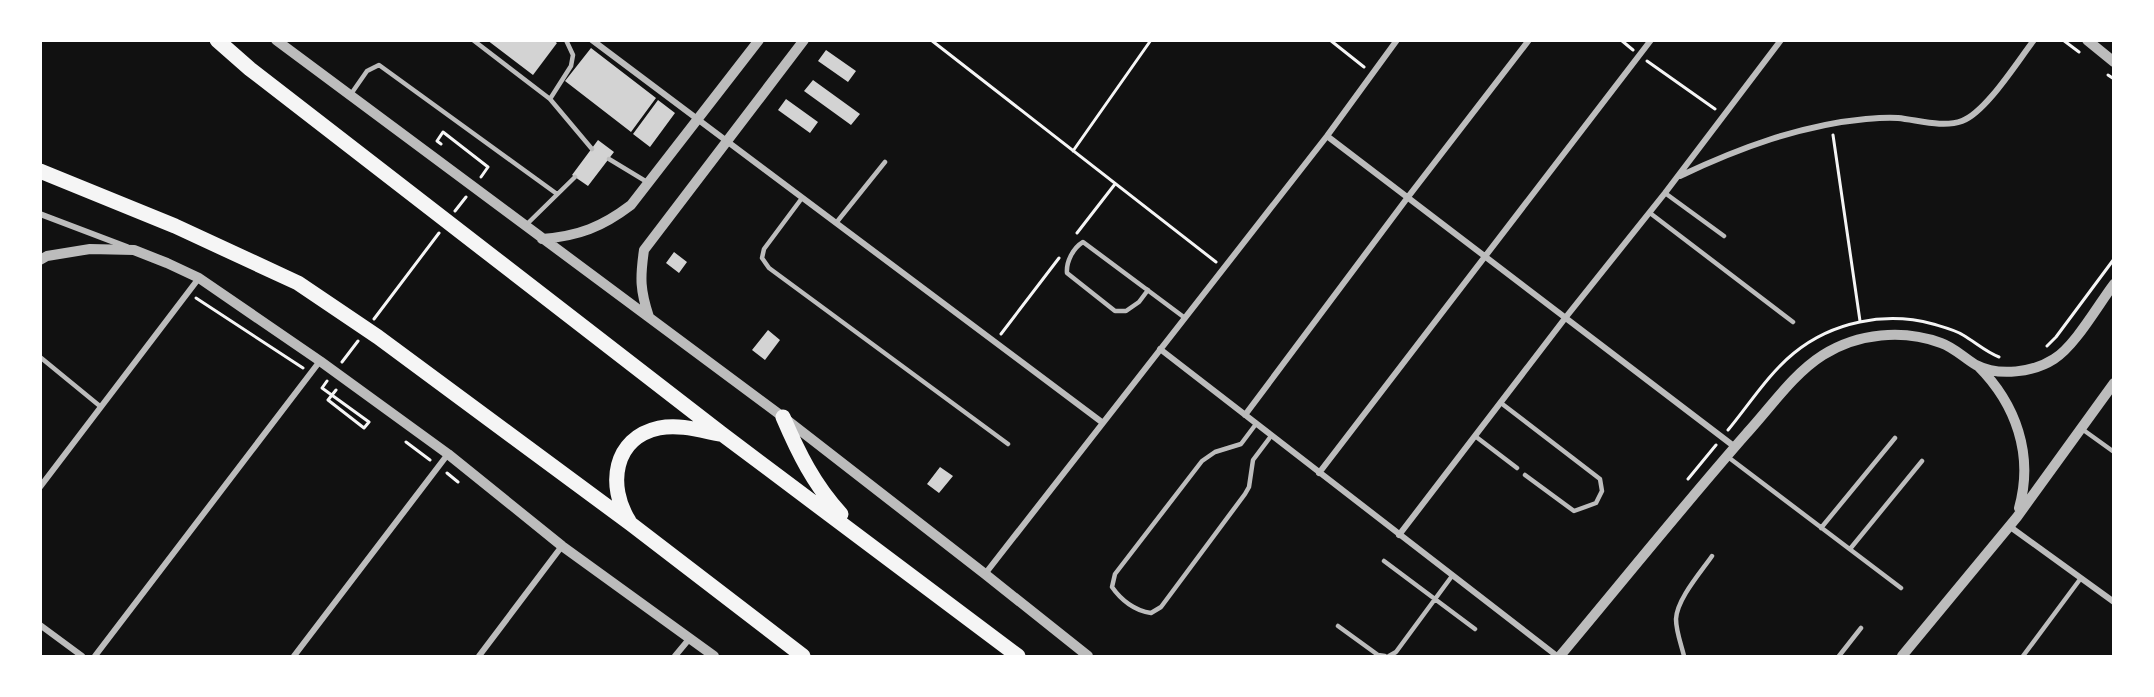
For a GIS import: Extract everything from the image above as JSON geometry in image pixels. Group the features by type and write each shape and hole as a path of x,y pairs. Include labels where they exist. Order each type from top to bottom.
{"highway":[{"path":"217,40 250,69 722,434 1018,657"},
{"path":"40,171 176,226 298,283 378,337 631,524 803,657"},
{"path":"783,417 809,473 828,500 867,542"},
{"path":"631,524 618,498 616,480 623,454 635,440 650,431 677,426 722,434"}],"street":[{"path":"276,40 783,417 1088,657"},
{"path":"592,40 1102,423"},
{"path":"542,239 584,233 612,220 631,205 759,40"},
{"path":"649,318 641,293 644,250 804,40"},
{"path":"985,574 1327,136 1397,40"},
{"path":"1245,416 1408,197 1529,40"},
{"path":"1319,473 1487,257 1651,40"},
{"path":"1400,535 1566,317 1677,178 1780,40"},
{"path":"1677,178 1724,155 1764,140 1831,125 1864,119 1896,117 1939,123 1961,122 1979,111 2034,40"},
{"path":"2087,40 2114,62"},
{"path":"1327,136 1735,447"},
{"path":"40,214 167,263 199,278 320,361 448,454 562,546 714,657"},
{"path":"40,260 47,256 90,249 134,250"},
{"path":"40,486 199,278"},
{"path":"1976,365 2004,371 2022,371 2040,367 2056,358 2069,345 2114,284"},
{"path":"1160,349 1558,657 1727,456 1799,375 1822,355 1863,338 1903,334 1942,344 1960,352 1991,380 2013,415 2024,455 2025,476 2017,517"},
{"path":"95,657 320,361"},
{"path":"1902,657 2017,517 2114,383"},
{"path":"294,657 448,454"},
{"path":"2009,526 2114,602"},
{"path":"479,657 562,546"},
{"path":"40,625 82,657"},
{"path":"675,657 690,638"}],"lane":[{"path":"473,40 549,99 592,149"},
{"path":"549,99 571,66 573,55 566,40"},
{"path":"349,96 367,71 379,65 557,194"},
{"path":"609,159 650,183"},
{"path":"836,223 885,162"},
{"path":"525,226 575,177"},
{"path":"1665,193 1724,236"},
{"path":"802,198 764,249 762,258 769,268 1008,444"},
{"path":"1650,213 1793,321"},
{"path":"1148,290 1139,302 1126,311 1114,311 1066,273 1066,264 1079,244 1083,242 1148,290 1185,318"},
{"path":"40,357 101,406"},
{"path":"1501,403 1600,478 1602,491 1596,503 1574,511 1525,475"},
{"path":"1256,424 1241,444 1215,452 1202,461 1115,574 1112,587 1118,596 1140,612 1151,613 1161,607 1245,494 1249,487 1253,460 1271,436"},
{"path":"2081,428 2114,452"},
{"path":"1475,436 1517,468"},
{"path":"1821,528 1894,438"},
{"path":"1727,456 1901,588"},
{"path":"1850,549 1922,461"},
{"path":"1684,657 1676,616 1681,602 1712,556"},
{"path":"1384,561 1475,629"},
{"path":"1338,626 1378,655 1387,657 1396,652 1452,576"},
{"path":"2023,657 2081,578"},
{"path":"1839,657 1861,628"}],"path":[{"path":"931,40 1223,267"},
{"path":"1073,151 1151,40"},
{"path":"1330,40 1373,73"},
{"path":"1621,40 1724,115"},
{"path":"1831,125 1863,338"},
{"path":"445,147 437,141 443,132 488,166 475,185"},
{"path":"1072,239 1115,183"},
{"path":"454,213 468,194"},
{"path":"371,323 440,231"},
{"path":"994,342 1058,258"},
{"path":"2039,351 2056,337 2114,259"},
{"path":"188,292 327,384"},
{"path":"1684,483 1792,354 1813,340 1838,328 1860,322 1892,318 1933,324 1961,334 1996,356 2002,357"},
{"path":"336,369 364,333"},
{"path":"329,379 322,388 369,422 364,428 327,400 336,390 345,397"},
{"path":"401,438 465,487"}],"building":[{"path":"487,40 553,40 557,43 533,75"},
{"path":"591,48 656,98 631,132 565,81"},
{"path":"826,50 856,71 848,82 818,61"},
{"path":"813,80 860,114 851,125 804,91"},
{"path":"786,99 818,122 810,133 778,110"},
{"path":"658,100 675,113 650,147 633,134"},
{"path":"598,140 614,152 588,186 572,175"},
{"path":"674,252 687,262 679,273 666,263"},
{"path":"768,330 780,340 765,360 752,350"},
{"path":"940,467 953,476 939,493 927,484"}]}
